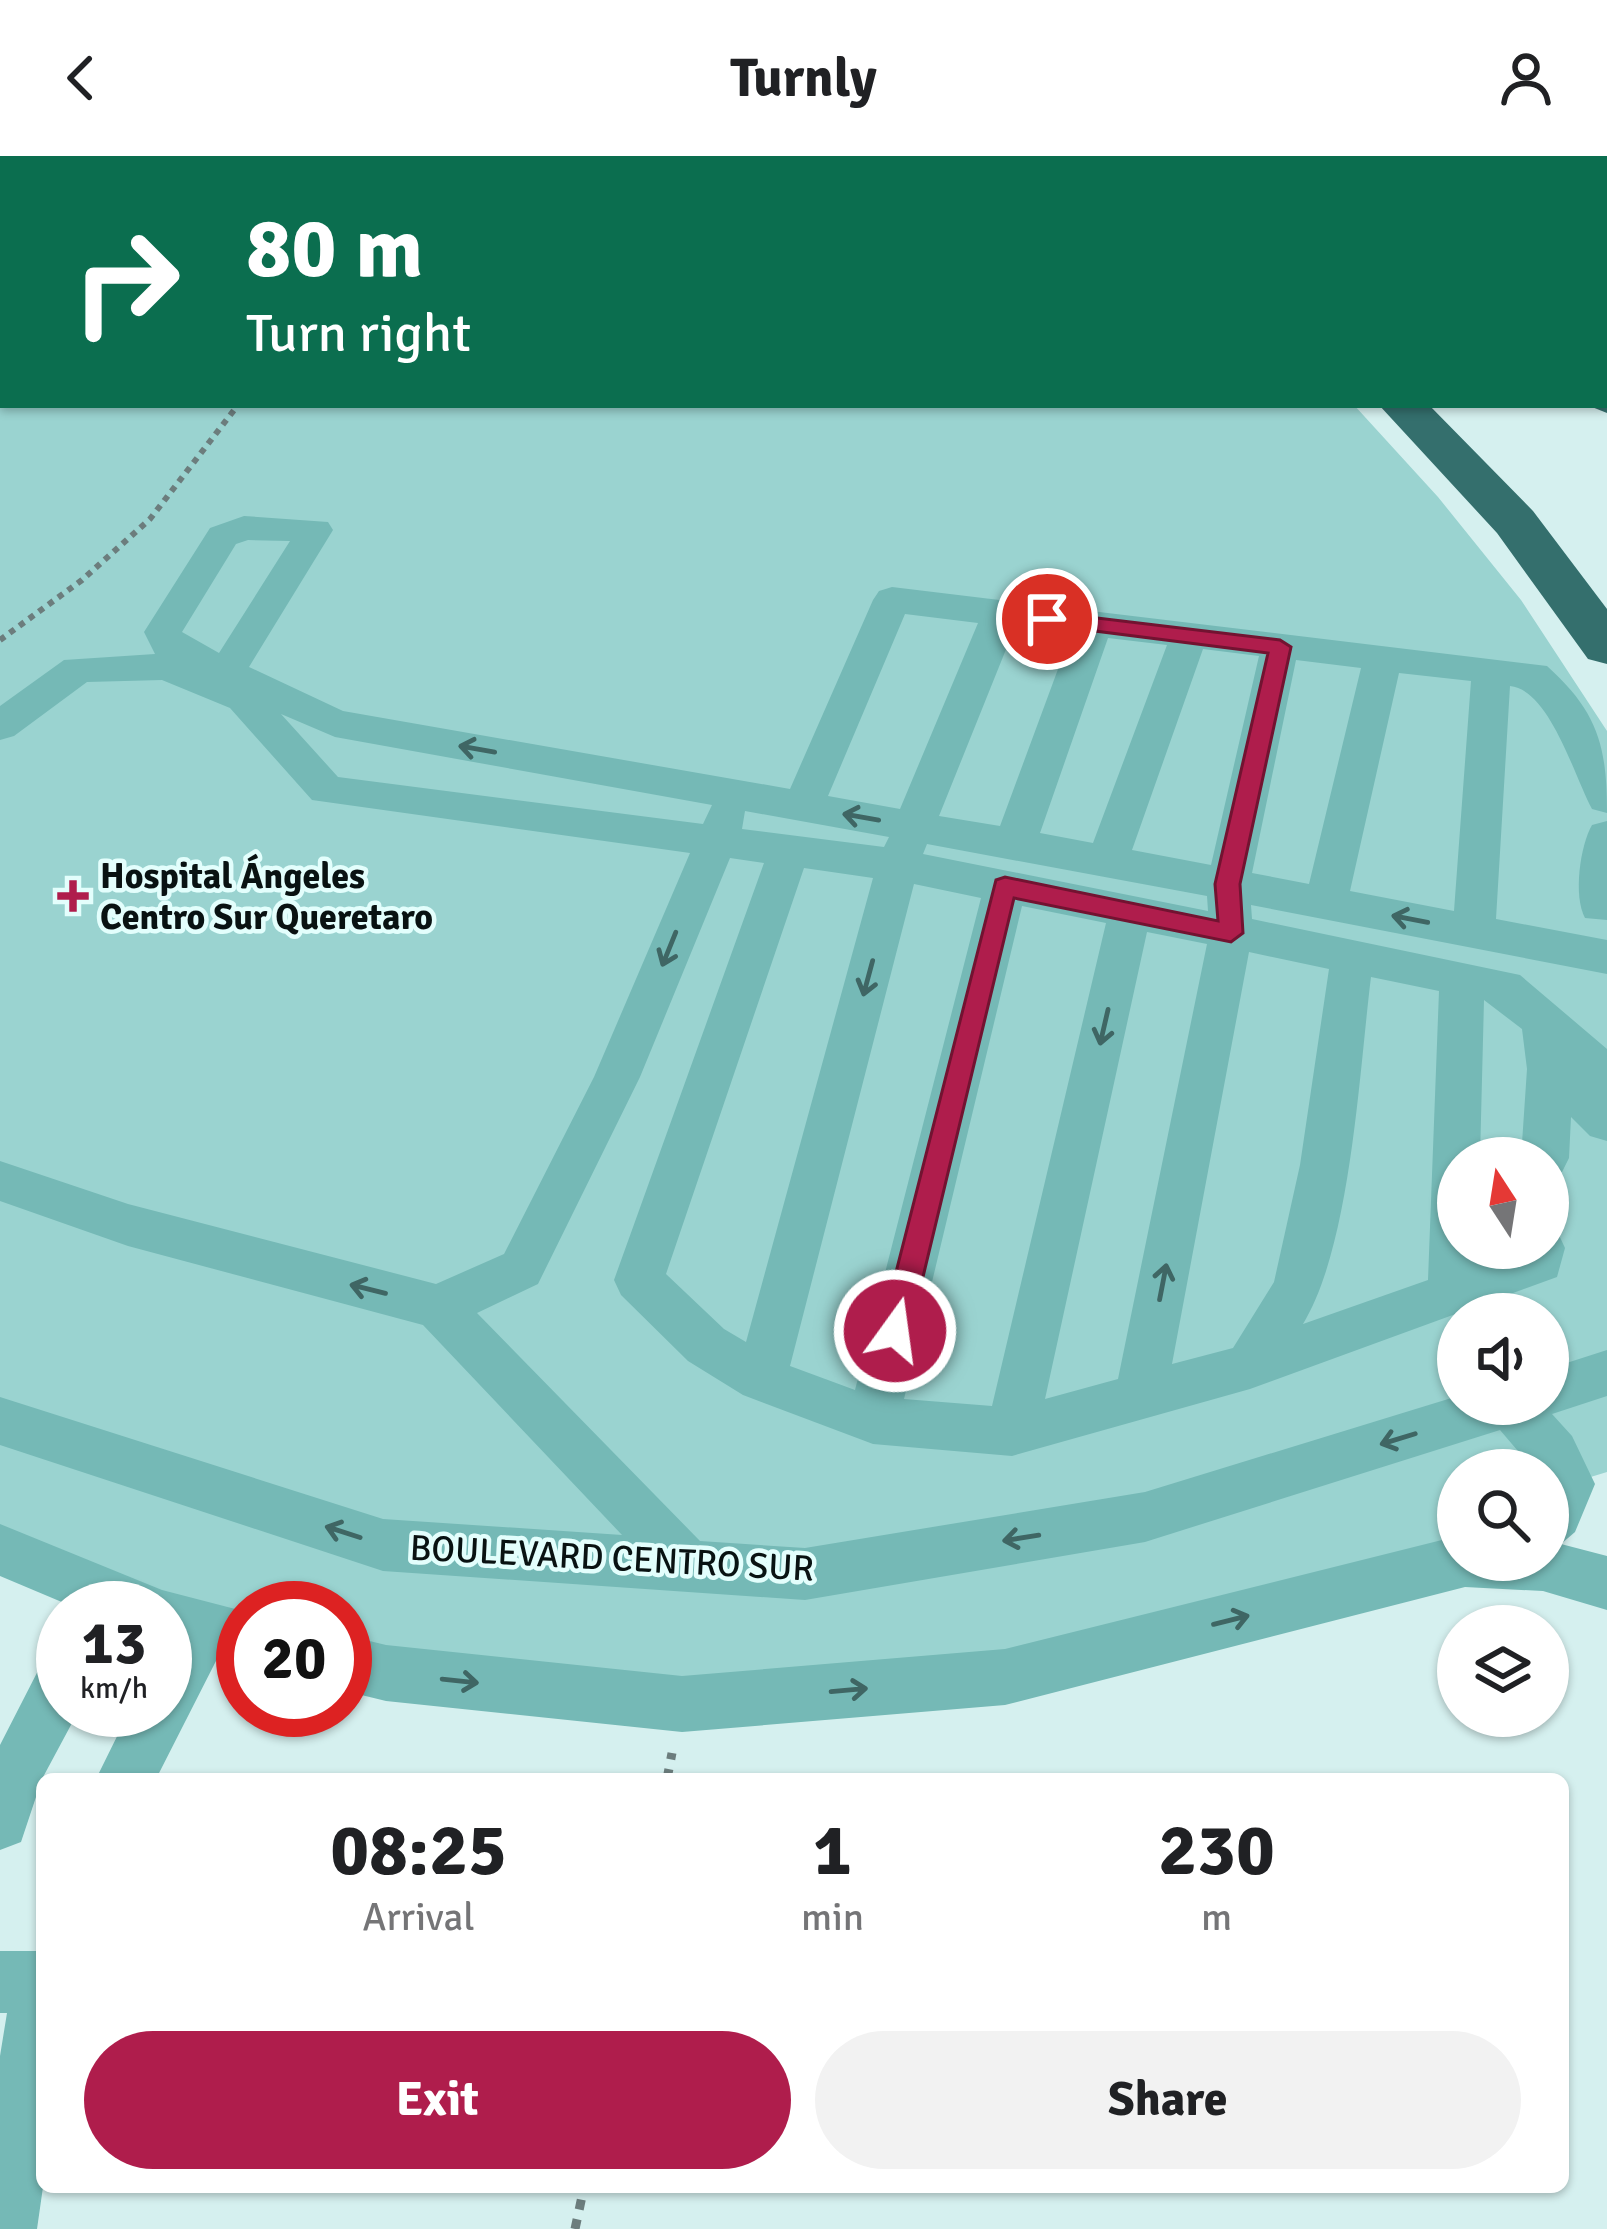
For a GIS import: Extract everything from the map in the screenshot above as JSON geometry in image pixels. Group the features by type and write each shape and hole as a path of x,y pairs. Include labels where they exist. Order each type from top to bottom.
{"highway":[{"path":"1406,408 1516,522 1607,646"}],"street":[{"path":"803,807 892,601 1533,675 1559,699 1607,798"},
{"path":"761,1379 905,845 1001,614"},
{"path":"873,1420 1010,865 1094,625"},
{"path":"1107,861 1189,636"},
{"path":"1140,1396 1231,933 1228,884 1280,647"},
{"path":"1326,903 1383,659"},
{"path":"0,726 78,669 166,667 244,698 326,790 338,793 788,854 905,845"},
{"path":"227,671 335,723 803,807 905,845 1010,865 1130,913 1504,987 1607,1076"},
{"path":"1474,932 1491,673"},
{"path":"291,750 316,714"},
{"path":"438,1307 521,1269 617,1077 713,841 736,798"},
{"path":"1600,906 1607,836"},
{"path":"788,854 640,1280 706,1345 761,1379 873,1420 1012,1432 1250,1366 1437,1299"},
{"path":"1010,865 1107,861 1607,957"},
{"path":"1012,1432 1130,913"},
{"path":"1250,1366 1298,1288 1324,1165 1352,958"},
{"path":"1452,1293 1462,979"},
{"path":"1544,1021 1550,1069 1546,1137"},
{"path":"1550,1069 1607,1122"},
{"path":"0,1181 64,1204 438,1307 687,1565"},
{"path":"0,1215 64,1204"},
{"path":"1455,1293 1521,1269"},
{"path":"1569,1385 1607,1372"},
{"name":"BOULEVARD CENTRO SUR","path":"0,1421 383,1545 806,1574 1145,1517 1442,1425"},
{"path":"1528,1425 1549,1449"},
{"path":"0,1550 67,1581"},
{"path":"372,1670 682,1705 1005,1677 1437,1569"},
{"path":"1569,1572 1607,1583"},
{"path":"0,1821 36,1735"},
{"path":"128,1773 146,1737"},
{"path":"0,1982 36,1985"},
{"path":"4,2229 36,2024"}],"path":[{"path":"0,640 82,580 150,520 236,408"},
{"path":"575,2229 583,2193"}],"shaded area":[{"path":"0,408 1357,408 1438,497 1521,600 1607,731 1607,1472 1569,1484 1569,1449 1437,1449 1437,1565 1005,1677 682,1704 372,1666 372,1581 216,1581 216,1629 192,1620 192,1581 85,1581 0,1550"}],"place":[{"name":"Hospital Ángeles Centro Sur Queretaro","path":"73,896"}],"route":[{"path":"895,1331 1005,886 1231,933 1228,884 1280,647 1047,619"}]}
